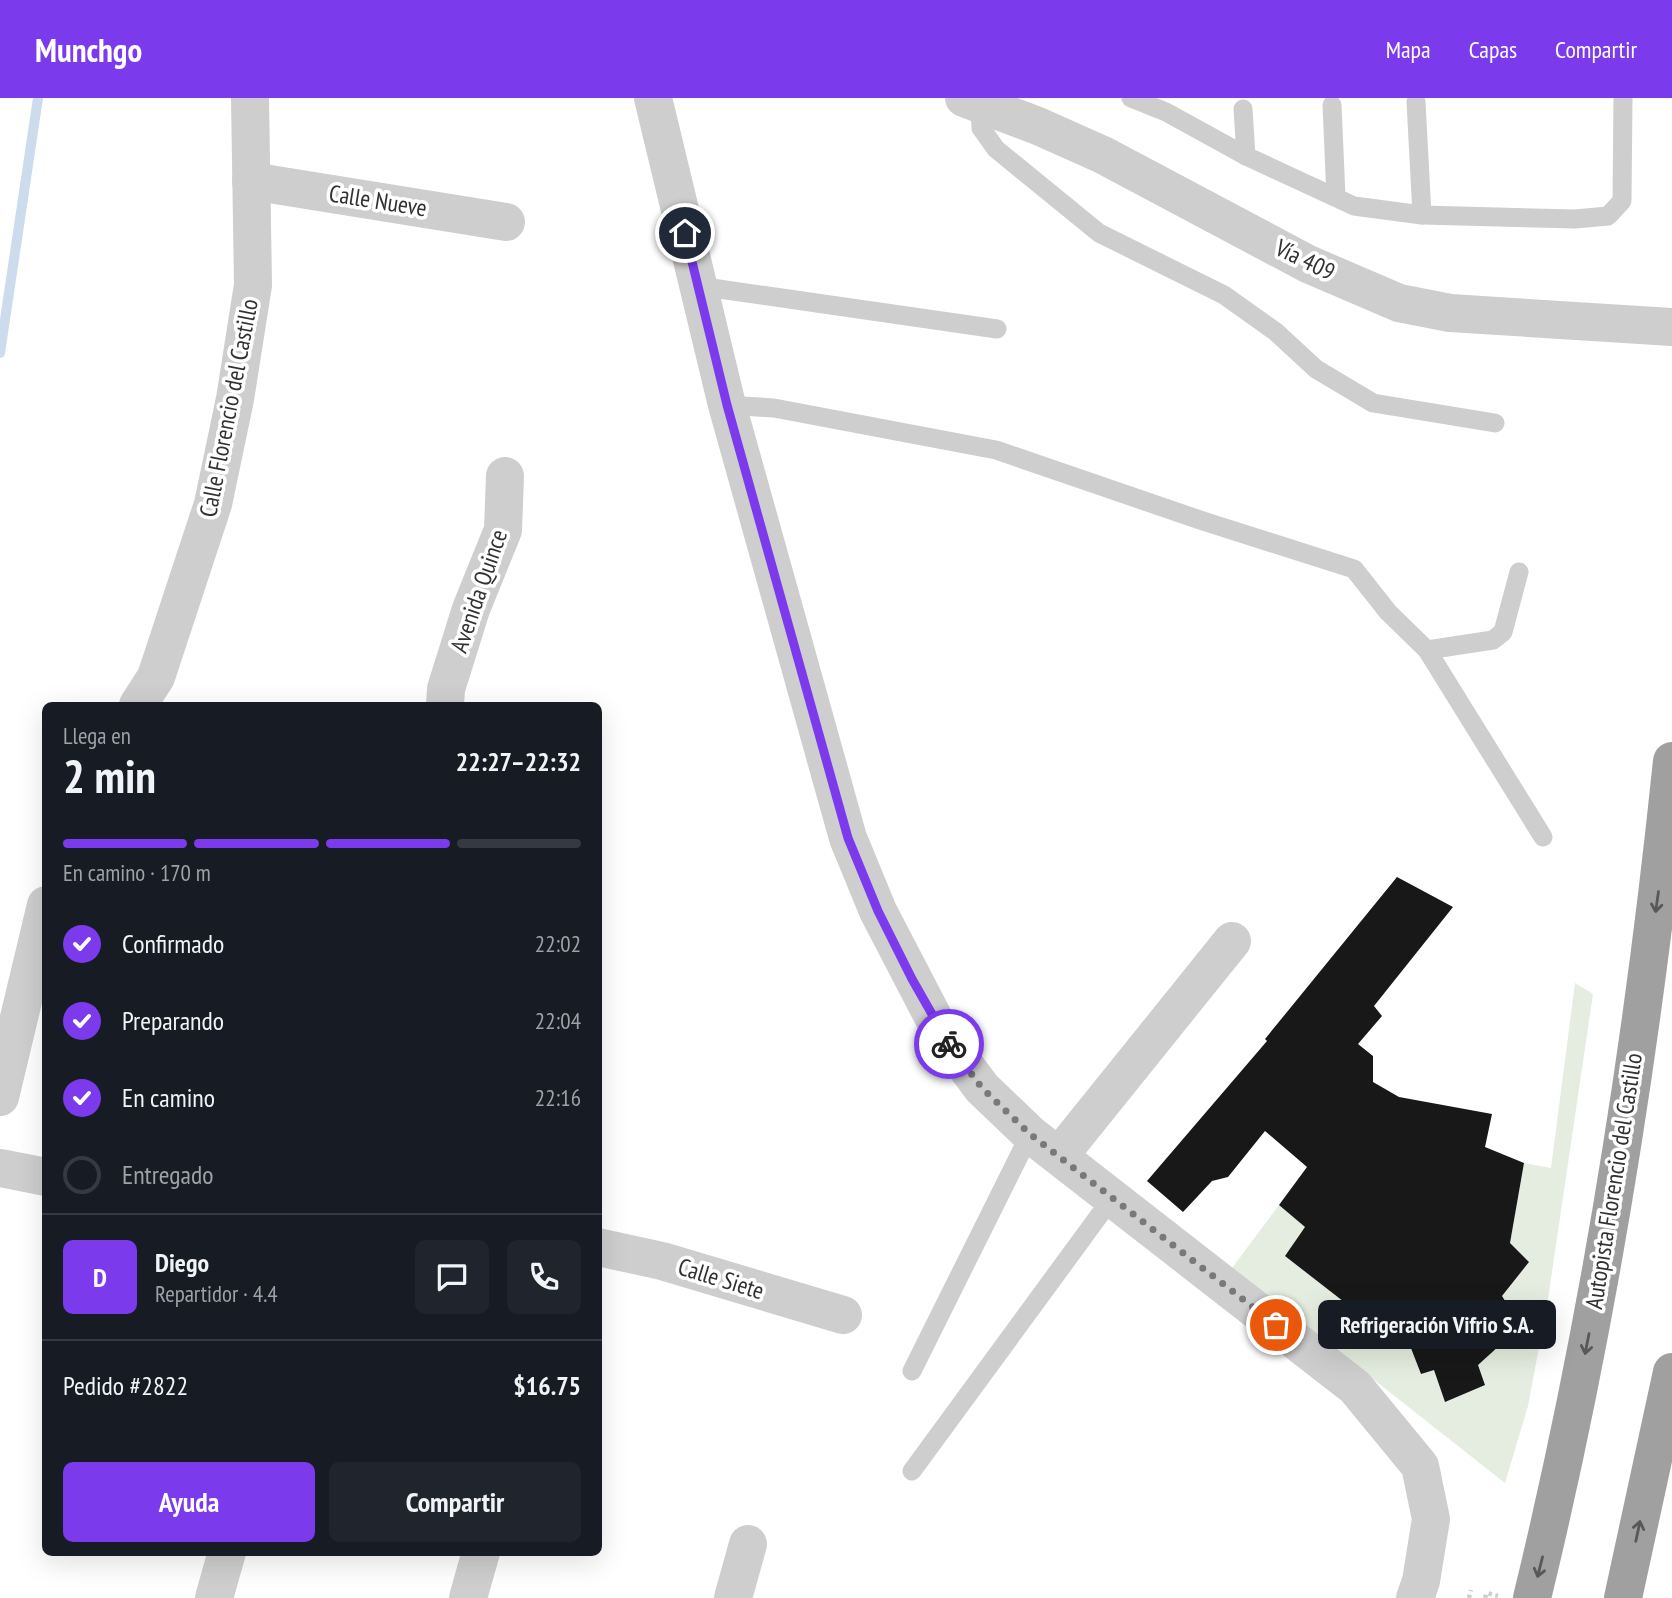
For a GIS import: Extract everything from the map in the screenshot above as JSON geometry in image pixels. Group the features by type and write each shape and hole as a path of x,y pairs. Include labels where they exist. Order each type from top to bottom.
{"highway":[{"name":"Autopista Florencio del Castillo","path":"1532,1598 1557,1496 1612,1218 1660,879 1672,761"},
{"path":"1623,1598 1672,1372"}],"street":[{"name":"Calle Florencio del Castillo","path":"140,702 156,677 214,504 235,399 253,285 250,98"},
{"path":"653,98 727,405 848,838 878,911 943,1036 982,1088 1045,1145 1355,1387 1420,1466 1430,1518 1421,1580 1415,1598"},
{"name":"Vía 409","path":"972,101 1103,155 1308,264 1399,303 1450,313 1672,327"},
{"name":"Calle Nueve","path":"251,181 506,222"},
{"name":"Avenida Quince","path":"445,702 446,688 471,609 503,530 505,476"},
{"path":"0,1097 42,924"},
{"path":"1045,1145 1232,941"},
{"path":"0,1168 42,1176"},
{"name":"Calle Siete","path":"602,1248 662,1261 843,1315"},
{"path":"733,1598 748,1544"},
{"path":"214,1598 226,1556"},
{"path":"468,1598 480,1556"}],"lane":[{"path":"1131,98 1354,206 1422,215 1575,219 1608,216 1622,201 1623,98"},
{"path":"972,101 981,128 996,149 1099,233 1224,295 1276,332 1316,369 1373,402 1495,423"},
{"path":"1416,102 1422,215"},
{"path":"1332,105 1336,197"},
{"path":"1243,109 1246,156"},
{"path":"698,286 997,329"},
{"path":"727,405 774,408 996,450 1354,569 1388,612 1427,650 1543,837"},
{"path":"1427,650 1493,640 1503,632 1519,572"},
{"path":"912,1371 1045,1145"},
{"path":"912,1471 1112,1198"}],"path":[{"path":"1469,1598 1471,1590"}],"shaded area":[{"path":"1575,983 1593,994 1548,1299 1528,1406 1505,1483 1232,1268 1279,1205 1305,1227 1286,1256 1348,1305 1346,1328 1407,1338 1421,1374 1434,1370 1485,1384 1472,1348 1499,1324 1509,1337 1521,1327 1502,1296 1529,1262 1510,1243 1524,1163 1551,1168"}],"building":[{"path":"1397,877 1453,907 1374,1006 1382,1016 1358,1044 1373,1056 1373,1082 1399,1097 1492,1114 1485,1147 1524,1163 1510,1243 1529,1262 1502,1296 1521,1326 1478,1365 1485,1385 1445,1402 1434,1370 1421,1374 1407,1338 1346,1328 1348,1305 1285,1256 1305,1227 1279,1205 1307,1167 1265,1131 1228,1177 1212,1181 1183,1212 1147,1181 1267,1041 1265,1039"}],"waterway":[{"path":"0,353 38,98"}],"way so far":[{"path":"949,1044 982,1088 1030,1134 1276,1325"}],"place":[{"name":"Refrigeración Vifrio S.A.","path":"1276,1325"}],"route":[{"path":"685,233 727,405 848,838 878,911 949,1044"}]}
